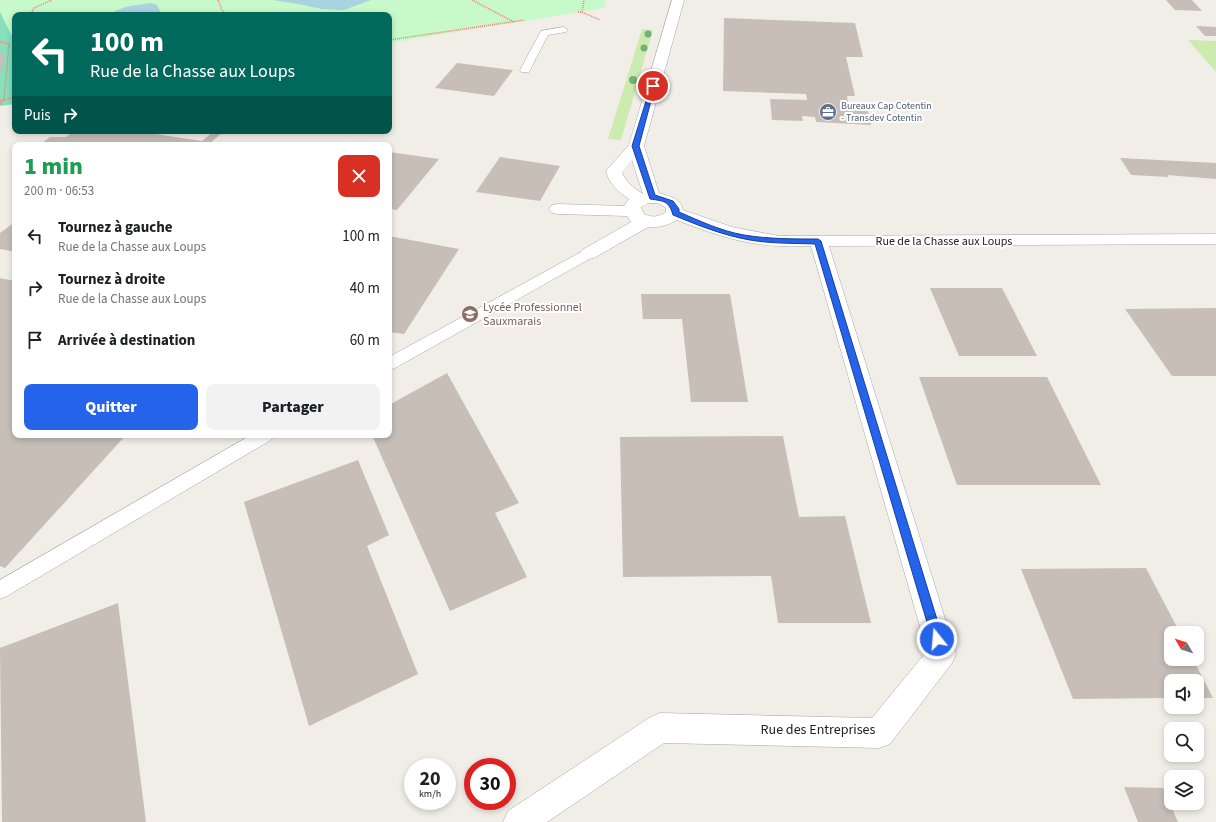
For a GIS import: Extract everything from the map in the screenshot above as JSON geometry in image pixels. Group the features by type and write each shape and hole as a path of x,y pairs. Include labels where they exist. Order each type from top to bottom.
{"street":[{"path":"642,208 636,146 678,0"},
{"path":"588,254 642,208 659,198 670,202 676,209 675,214 667,220 660,222 642,208 614,177 614,171 636,146"},
{"path":"558,208 642,208"},
{"name":"Rue de la Chasse aux Loups","path":"675,214 704,225 742,236 780,241 1216,240"},
{"name":"Rue des Entreprises","path":"520,822 660,728 879,733 942,654 818,241"}],"lane":[{"path":"525,70 544,33 563,30"},
{"path":"392,362 588,254"},
{"path":"0,590 260,438"}],"path":[{"path":"32,12 34,8 52,0"},
{"path":"218,0 224,12"},
{"path":"472,0 479,6 514,22"},
{"path":"582,12 584,0"},
{"path":"575,13 582,12 600,20"},
{"path":"392,40 529,20"},
{"path":"0,42 8,44 4,99 0,105"},
{"path":"0,101 12,98"}],"green space":[{"path":"0,0 606,0 604,8 392,43 392,12 12,12 12,36 0,12"},
{"path":"0,12 12,36 12,104 0,106"},
{"path":"642,29 653,30 621,140 608,139"},
{"path":"1188,40 1216,41 1216,72"}],"water":[{"path":"273,0 371,0 344,10 322,9"},
{"path":"150,3 157,5 160,12 113,12 125,7"}],"building":[{"path":"1166,0 1192,0 1202,11 1175,10"},
{"path":"724,18 855,23 863,57 846,57 855,96 847,96 848,102 866,103 871,125 816,122 815,117 802,116 803,121 772,120 770,99 807,100 806,94 723,91"},
{"path":"1196,26 1216,27 1216,36 1205,36"},
{"path":"0,52 6,56 0,74"},
{"path":"457,63 513,70 494,96 435,88"},
{"path":"70,134 155,134 202,141 210,134 221,134 211,142 43,142 50,137 66,137"},
{"path":"392,152 439,159 397,210 392,209"},
{"path":"500,157 560,166 540,201 476,192"},
{"path":"1120,158 1216,163 1216,179 1167,175 1169,177 1131,175"},
{"path":"12,224 12,251 0,249 0,233"},
{"path":"392,237 459,249 404,334 392,332"},
{"path":"0,278 12,280 12,438 123,438 5,568 0,566"},
{"path":"930,288 1002,288 1037,356 959,356"},
{"path":"641,294 730,294 748,402 691,402 682,319 643,319"},
{"path":"1216,308 1216,376 1172,376 1125,309"},
{"path":"447,373 519,503 495,513 527,577 450,611 373,438 392,438 392,403"},
{"path":"919,377 1047,377 1101,485 957,485"},
{"path":"783,436 799,517 845,516 871,623 778,623 771,576 623,577 620,437"},
{"path":"358,460 389,535 367,546 418,674 309,726 244,502"},
{"path":"1146,568 1176,626 1164,626 1164,666 1197,666 1201,674 1164,674 1164,698 1073,699 1021,569"},
{"path":"118,603 146,822 2,822 0,648"},
{"path":"1204,680 1213,698 1204,698"},
{"path":"1124,787 1163,788 1164,810 1173,810 1178,822 1138,822"}],"place":[{"name":"Bureaux Cap Cotentin - Transdev Cotentin","path":"828,112"},
{"name":"Lycée Professionnel Sauxmarais","path":"470,314"}],"route":[{"path":"653,86 636,146 652,197 670,202 676,209 675,214 723,231 759,240 818,241 937,639"}]}
